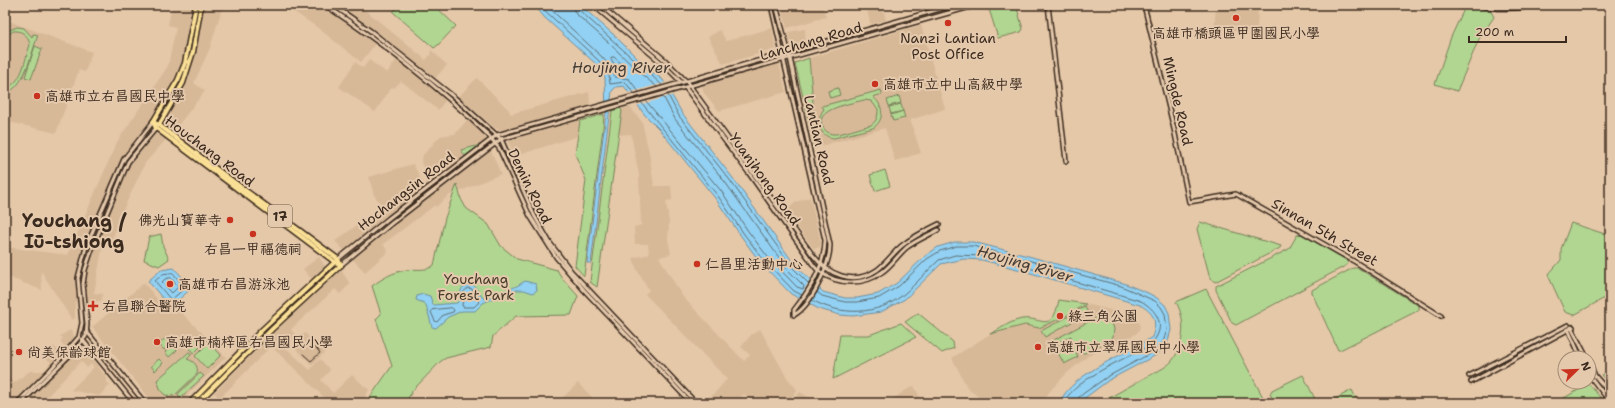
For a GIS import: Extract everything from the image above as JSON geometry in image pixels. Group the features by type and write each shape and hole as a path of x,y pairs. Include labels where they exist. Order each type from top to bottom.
{"main road":[{"path":"153,122 178,80 185,63 196,5"},
{"path":"158,126 183,83 190,63 201,5"},
{"name":"Houchang Road","path":"153,122 334,262 340,265"},
{"name":"Houchang Road","path":"158,126 338,259"},
{"path":"197,403 267,333 340,265 338,259"},
{"path":"190,403 334,262"}],"street":[{"name":"Demin Road","path":"325,5 369,36 450,100 492,139 499,148 537,228 556,257 591,298 691,403"},
{"name":"Demin Road","path":"333,5 372,32 454,97 501,139 534,215 558,254 571,271 696,403"},
{"name":"Yuanjhong Road","path":"593,5 663,64 682,83 818,270 823,274 843,282 854,282 873,278 886,269 911,245 938,230"},
{"name":"Yuanjhong Road","path":"600,5 666,61 687,82 820,265 844,277 853,278 871,273 883,265 896,250 909,240 939,224"},
{"name":"Lantian Road","path":"771,5 785,60 824,240 824,257 806,294 794,310 794,315 798,313 809,299 823,274 830,252 830,238 790,58 776,5"},
{"name":"Lanchang Road","path":"572,113 630,96 687,82 783,53 954,5"},
{"name":"Lanchang Road","path":"571,119 976,5"},
{"path":"1048,5 1066,161"},
{"name":"Mingde Road","path":"1144,5 1174,129 1189,202"},
{"path":"1476,5 1507,9 1539,5"},
{"path":"492,139 497,135 572,113 571,119 501,139"},
{"path":"17,403 51,370 79,337 82,330 78,285 80,266 86,247 124,159 153,122"},
{"path":"22,403 83,341 87,332 83,284 85,270 91,252 128,162 158,126"},
{"name":"Hochangsin Road","path":"334,262 492,139"},
{"name":"Hochangsin Road","path":"340,265 501,139"},
{"name":"Sinnan 5th Street","path":"1189,202 1236,194 1357,263 1441,316"},
{"path":"1568,325 1568,330 1577,350"},
{"path":"1469,376 1568,325 1573,327 1583,350"},
{"path":"1471,382 1573,327"},
{"path":"82,330 87,332 145,403"},
{"path":"79,337 134,403"},
{"path":"1597,378 1610,393"},
{"path":"1597,385 1610,402"}],"shaded area":[{"path":"172,5 223,5 210,48 194,83 205,91 172,133 145,163 124,208 112,240 103,244 94,293 103,294 101,301 75,302 75,318 72,320 41,271 42,290 5,277 5,247 68,255 117,142 168,66 176,27 168,25"},
{"path":"284,5 359,5 426,60 430,55 431,50 447,65 429,85 443,97 445,101 438,110 401,81 394,88 392,87 375,112 339,87 355,62 363,68 369,60 387,73 402,52 382,35 361,62 318,28"},
{"path":"781,5 822,5 826,17 787,28"},
{"path":"866,5 882,5 886,20 872,24 870,23"},
{"name":"高雄市橋頭區甲圍國民小學","path":"1216,5 1258,5 1257,31 1214,31"},
{"name":"高雄市立右昌國民中學","path":"6,20 92,52 85,72 79,70 56,133 5,121"},
{"name":"高雄市立中山高級中學","path":"921,25 945,109 910,120 921,153 895,161 885,128 817,147 809,58"},
{"path":"772,28 776,49 723,64 708,37 720,30 726,41"},
{"path":"805,29 806,43 794,45 790,41 788,32"},
{"path":"779,63 786,92 719,111 704,93 702,86"},
{"path":"477,78 508,109 511,114 589,92 590,106 578,109 580,121 578,136 515,156 502,130 495,128 458,97"},
{"path":"630,107 642,122 649,152 654,186 671,186 672,200 666,201 669,223 668,239 671,254 659,257 683,297 744,361 750,355 741,347 751,335 760,329 786,376 797,390 788,403 755,403 744,394 736,403 706,403 727,379 645,294 649,290 637,270 633,258 649,254 648,244 635,244 634,227 641,225 639,175 631,134 618,135 621,109"},
{"path":"467,120 482,131 501,174 448,196 436,207 435,205 383,244 388,252 365,272 335,241 383,207 374,195 369,177 413,164 424,185 431,180 421,163 423,155 440,136 455,134"},
{"path":"810,197 821,243 820,247 814,249 786,211 796,202"},
{"path":"319,257 328,271 338,265 350,284 340,294 335,289 291,329 296,336 285,347 310,370 320,359 330,370 321,380 333,393 352,375 369,390 362,403 330,403 271,346 220,398 214,393 270,336 320,289 303,269"},
{"name":"高雄市楠梓區右昌國民小學","path":"144,283 168,312 175,306 226,357 179,403 153,403 92,327"},
{"name":"高雄市立翠屏國民中小學","path":"1086,304 1130,316 1139,322 1139,330 1136,334 1088,356 1067,373 1050,391 1042,403 985,403 967,387 952,358 990,334 1027,325 1039,328 1070,314"},
{"path":"70,330 107,378 107,382 110,385 99,396 71,390 94,367 91,364 87,368 81,361 41,403 5,403 5,376 6,375 14,383 30,371 44,371 51,362 46,359 53,346 60,352 64,346 60,342 63,338 60,336"},
{"path":"305,333 325,352 312,365 295,348 301,342 299,339"},
{"path":"578,383 598,403 557,403"},
{"path":"914,386 923,403 887,403 906,390"},
{"path":"800,392 818,403 792,403"}],"green space":[{"path":"399,5 434,5 456,26 434,48 393,12"},
{"path":"1016,5 1023,29 1021,32 998,38 989,9 991,6"},
{"path":"1466,5 1490,10 1494,17 1479,39 1457,91 1435,84 1451,37"},
{"path":"17,27 24,28 32,37 33,34 38,35 30,60 22,78 12,90 5,93 5,87 11,85 19,77 30,45 26,36 19,31 13,31 5,38 5,32"},
{"path":"35,46 42,49 31,79 25,77"},
{"path":"809,58 817,147 815,148 795,63"},
{"path":"838,88 840,95 830,98 828,91"},
{"path":"881,90 882,94 873,97 877,100 882,112 880,121 877,125 873,128 834,138 825,135 820,127 819,123 821,113 824,109 822,106","holes":["864,100 871,101 878,109 877,118 871,125 836,134 828,132 823,127 821,121 823,116 828,111 851,103"]},
{"path":"899,96 901,103 889,106 887,100"},
{"path":"901,104 903,111 891,114 889,107"},
{"path":"620,108 622,111 597,287 590,282 612,111"},
{"path":"903,111 905,118 893,121 891,115"},
{"path":"604,114 584,276 575,266 586,180 575,154 580,121"},
{"path":"480,145 465,156 461,150"},
{"path":"885,170 890,186 875,191 870,175"},
{"name":"Youchang Forest Park","path":"457,184 461,199 466,208 488,224 501,246 517,259 557,270 578,296 571,315 516,316 493,336 491,347 446,358 441,361 413,390 405,403 366,403 392,366 376,319 381,314 372,286 397,272 410,269 428,268 434,265 445,218"},
{"path":"1200,222 1281,246 1280,248 1215,282 1210,278 1197,229"},
{"path":"1571,223 1608,235 1610,232 1610,295 1574,315 1565,312 1548,275 1561,260 1561,249"},
{"path":"161,234 163,246 169,259 159,266 144,260 149,237"},
{"path":"1302,234 1348,261 1347,265 1236,325 1232,323 1216,290 1216,286 1289,249 1297,235"},
{"path":"1353,268 1358,268 1419,306 1419,310 1338,350 1312,290"},
{"path":"1206,289 1266,403 1100,403 1167,366 1172,361 1180,347 1183,332 1183,324 1176,302"},
{"name":"綠三角公園","path":"1059,300 1086,304 1070,314 1039,328 1025,325 990,334 1011,322 1018,320 1033,319 1044,322 1048,321 1052,318 1056,311"},
{"path":"1085,307 1088,313 1073,321 1069,315"},
{"path":"918,313 953,342 954,348 942,353 905,322"},
{"path":"1101,315 1112,323 1114,329 1113,337 1085,353 1076,352 1078,357 1064,364 1055,347 1069,339 1071,343 1071,336 1052,345 1050,342"},
{"path":"1069,316 1072,322 1045,337 1041,331"},
{"path":"901,323 916,337 833,379 840,335 869,335"},
{"path":"200,333 207,340 194,353 187,347"},
{"path":"166,338 171,343 164,350 159,344"},
{"path":"209,342 221,355 207,369 195,356"},
{"path":"173,345 177,350 169,357 165,352"},
{"path":"189,352 192,354 187,359 195,364 197,374 174,396 165,395 161,391 157,380"},
{"path":"159,359 163,363 155,371 151,366"},
{"path":"1610,370 1610,385 1601,375"},
{"path":"200,373 204,376 180,398 178,394"},
{"path":"1303,375 1317,403 1275,403 1270,394 1272,390"},
{"path":"1352,390 1358,403 1327,403"},
{"path":"1578,390 1594,390 1605,403 1555,403"}],"water":[{"name":"Houjing River","path":"534,5 580,5 614,35 645,66 663,80 682,113 732,177 795,265 823,292 845,298 857,298 878,294 897,283 925,256 938,247 955,242 973,242 1123,283 1148,293 1165,305 1169,313 1171,330 1167,344 1158,354 1109,380 1078,403 1059,403 1066,392 1088,373 1152,337 1155,322 1152,314 1140,305 1017,269 982,260 964,259 941,264 905,299 881,312 853,316 840,315 819,309 791,294 760,262 715,198 659,129 644,114 624,86 616,87 612,91 591,263 587,263 606,114 605,77 596,64 545,18"},
{"name":"高雄市右昌游泳池","path":"174,268 192,288 170,307 148,281 161,270"},
{"path":"525,281 536,284 537,290 533,293 524,290 516,290 498,296 483,303 475,311 462,311 448,317 436,328 432,327 426,305 416,300 417,296 423,294 430,296 433,305 457,303 464,286 473,284 485,299 517,286"}],"pier":[{"path":"667,82 674,95 636,106 627,93"},
{"path":"811,278 820,287 809,306 798,300"}],"railway":[{"path":"303,354 311,361 320,353 315,346"}],"place":[{"name":"高雄市橋頭區甲圍國民小學","path":"1236,18"},
{"name":"Nanzi Lantian Post Office","path":"948,23"},
{"name":"高雄市立中山高級中學","path":"875,84"},
{"name":"高雄市立右昌國民中學","path":"37,96"},
{"name":"佛光山寶華寺","path":"230,220"},
{"name":"右昌一甲福德祠","path":"253,234"},
{"name":"仁昌里活動中心","path":"697,264"},
{"name":"高雄市右昌游泳池","path":"170,284"},
{"name":"右昌聯合醫院","path":"93,306"},
{"name":"綠三角公園","path":"1060,316"},
{"name":"高雄市楠梓區右昌國民小學","path":"157,342"},
{"name":"高雄市立翠屏國民中小學","path":"1038,347"},
{"name":"尚美保齡球館","path":"19,352"}],"district":[{"name":"Youchang / Iū-tshiong","path":"74,231"}]}
